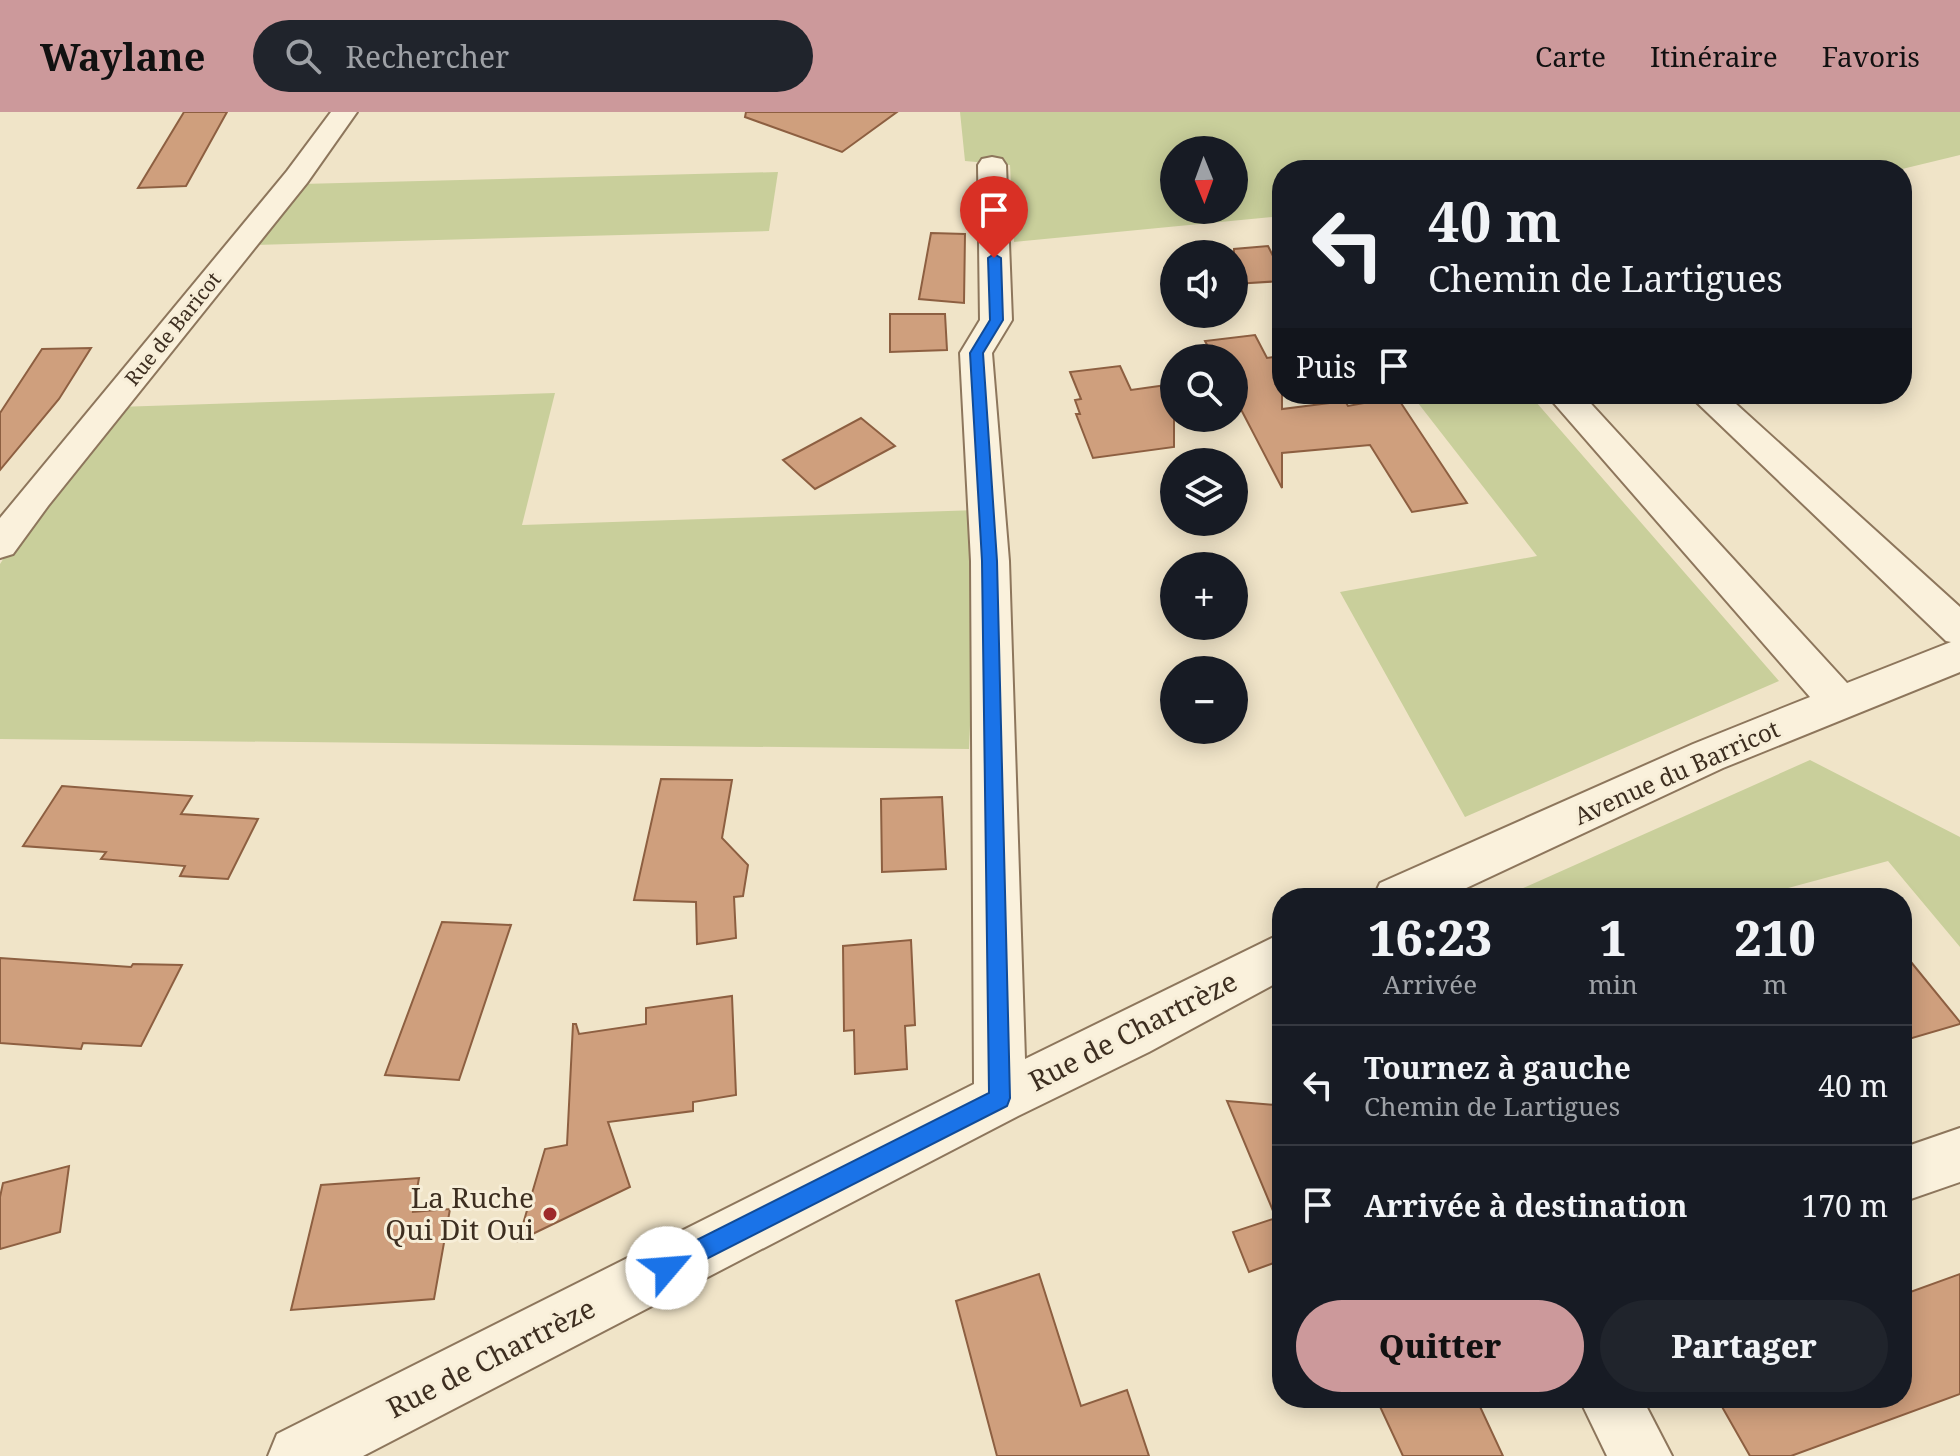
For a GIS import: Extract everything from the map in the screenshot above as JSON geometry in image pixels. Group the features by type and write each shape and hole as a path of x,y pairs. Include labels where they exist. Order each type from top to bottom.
{"street":[{"name":"Rue de Baricot","path":"0,545 297,177 344,112"},
{"path":"992,165 996,320 976,353 990,561 1000,1098"},
{"path":"1572,404 1840,703"},
{"path":"1716,404 1960,630"},
{"name":"Avenue du Barricot","path":"1419,888 1708,756 1960,655"},
{"name":"Rue de Chartrèze","path":"299,1456 1000,1098 1131,1035 1272,960"},
{"path":"1912,1172 1960,1155"},
{"path":"1615,1408 1641,1456"}],"green space":[{"path":"960,112 1960,112 1960,155 1912,167 1912,160 1272,160 1272,217 1248,219 1248,136 1160,136 1160,224 1200,224 1014,242 1010,165 965,161"},
{"path":"778,172 769,231 250,245 301,184"},
{"path":"555,393 522,525 979,510 969,749 0,739 0,564 40,503 117,407"},
{"path":"1419,404 1538,404 1779,681 1465,817 1340,592 1537,556"},
{"path":"1810,760 1960,837 1960,947 1888,861 1788,888 1523,888"}],"building":[{"path":"184,112 227,112 186,186 138,188"},
{"path":"746,112 897,112 842,152 745,117"},
{"path":"931,233 965,234 964,303 919,299"},
{"path":"1268,246 1272,254 1272,282 1248,283 1248,248"},
{"path":"890,314 945,314 947,350 890,352"},
{"path":"1255,335 1267,358 1272,357 1272,404 1282,404 1282,409 1321,404 1402,404 1467,503 1412,512 1370,445 1282,453 1282,488 1248,423 1248,344 1207,344 1205,341"},
{"path":"91,348 59,399 0,470 0,413 42,349"},
{"path":"1120,366 1131,390 1160,386 1160,432 1174,432 1174,447 1093,458 1076,414 1080,414 1075,400 1081,399 1070,372"},
{"path":"861,418 895,446 815,489 783,460"},
{"path":"661,779 732,780 722,838 748,865 743,896 734,897 736,938 697,944 696,902 634,900"},
{"path":"62,786 192,796 181,814 258,819 228,879 180,876 185,866 101,859 106,852 23,846"},
{"path":"942,797 946,869 882,872 881,799"},
{"path":"442,922 511,925 459,1080 385,1075"},
{"path":"911,940 915,1025 905,1026 907,1069 855,1074 854,1030 844,1031 843,946"},
{"path":"0,958 131,967 133,964 182,965 141,1046 83,1043 81,1049 0,1043"},
{"path":"1912,963 1960,1022 1912,1038"},
{"path":"732,996 736,1095 693,1102 693,1111 608,1122 630,1187 518,1241 545,1149 567,1145 573,1024 576,1024 579,1034 646,1024 646,1008"},
{"path":"1227,1101 1272,1105 1272,1208"},
{"path":"69,1166 60,1232 0,1249 3,1183"},
{"path":"419,1178 413,1212 450,1209 434,1299 291,1310 321,1185"},
{"path":"1272,1219 1272,1264 1249,1272 1233,1232"},
{"path":"1039,1274 1081,1406 1127,1390 1149,1456 997,1456 956,1301"},
{"path":"1960,1274 1960,1394 1791,1456 1750,1456 1723,1408 1912,1408 1912,1291"},
{"path":"1381,1408 1481,1408 1503,1456 1403,1456"}],"place":[{"name":"La Ruche Qui Dit Oui","path":"550,1214"}],"route":[{"path":"667,1268 1000,1098 990,561 976,353 996,320 994,258"}]}
